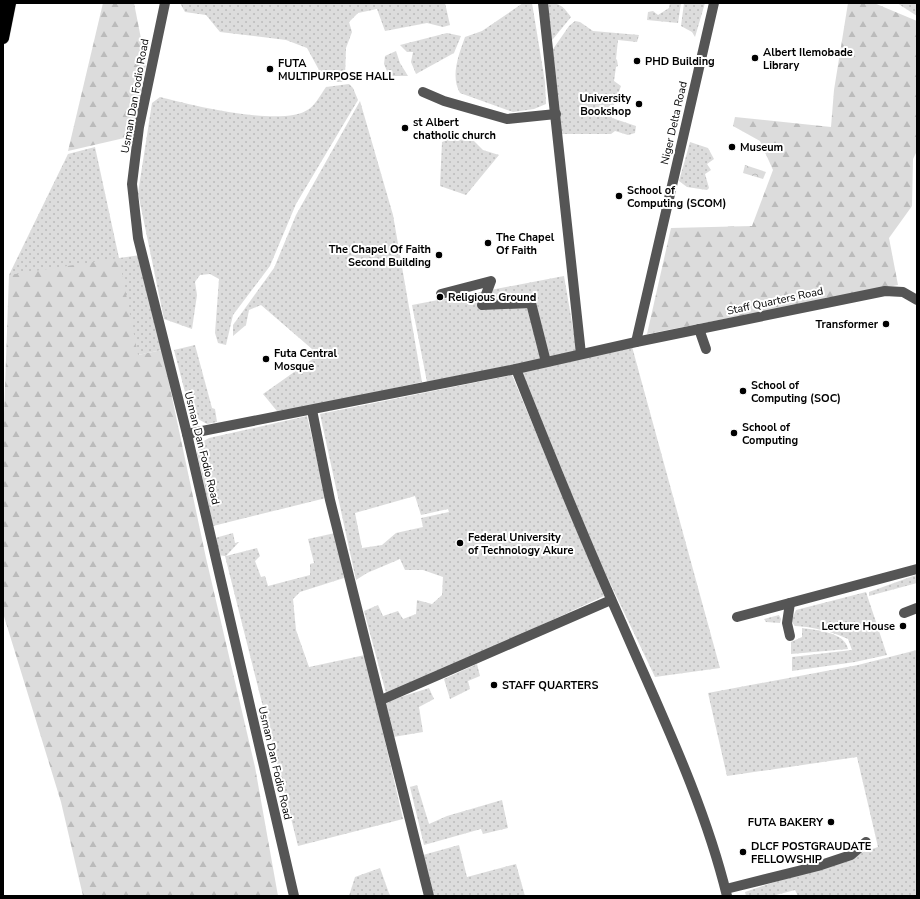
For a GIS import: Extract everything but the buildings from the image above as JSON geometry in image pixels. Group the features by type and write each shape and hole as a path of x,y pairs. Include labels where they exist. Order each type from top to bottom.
{"highway":[{"path":"3,38 10,3"}],"street":[{"name":"Usman Dan Fodio Road","path":"165,3 139,127 132,184 138,238 187,434 294,896"},
{"path":"543,3 581,354"},
{"name":"Niger Delta Road","path":"636,342 714,3"},
{"path":"423,92 444,102 507,119 556,114"},
{"path":"441,294 491,281 482,305 531,303 546,362"},
{"name":"Staff Quarters Road","path":"187,434 516,369 636,342 885,291 903,292 917,300"},
{"path":"699,329 706,349"},
{"path":"516,369 611,600 693,791 713,846 727,893 851,855 866,842"},
{"path":"312,410 331,504 429,896"},
{"path":"737,617 917,569"},
{"path":"381,700 611,600"},
{"path":"790,603 787,623 790,636"},
{"path":"904,613 917,608"}],"green space":[{"path":"103,3 134,3 146,64 133,136 68,151"},
{"path":"180,3 445,3 450,25 443,27 427,23 385,31 377,9 358,13 349,22 352,32 346,48 345,78 342,82 325,81 307,48 286,40 220,32 206,15 185,12"},
{"path":"523,3 532,3 545,82 546,104 534,109 513,112 460,93 456,79 456,65 465,37 482,31"},
{"path":"543,3 560,5 571,17 549,44"},
{"path":"670,3 681,3 678,23 647,20 648,12 653,11 658,15 669,8"},
{"path":"684,3 705,3 695,37 692,32 681,26"},
{"path":"848,3 874,3 917,21 917,151 913,159 912,206 889,238 898,285 647,334 671,228 752,226 773,170 760,141 733,126 735,117 831,127 834,90"},
{"path":"897,3 917,3 917,16"},
{"path":"575,21 580,22 593,31 639,35 637,42 618,40 616,59 618,66 616,67 614,81 621,86 614,105 610,105 607,109 612,112 612,118 636,126 635,133 628,135 615,131 611,134 561,134 551,52 569,26"},
{"path":"447,33 461,36 454,53 416,74 411,62 413,52 407,52 400,45"},
{"path":"396,51 400,63 408,76 389,76 384,64 385,56"},
{"path":"349,84 353,88 358,100 296,204 270,266 233,315 226,345 218,343 215,333 219,279 210,274 200,275 195,282 197,295 192,329 164,319 138,193 152,103 160,97 236,113 259,116 279,116 296,114 309,109 316,102 326,87"},
{"path":"360,101 393,215 422,382 322,404 277,411 263,394 314,358 312,349 261,305 249,310 246,325 233,336 233,325 274,268 296,215"},
{"path":"459,136 473,140 483,150 499,155 466,195 440,186 442,142"},
{"path":"690,142 708,148 714,159 707,164 711,170 705,174 709,188 707,190 687,187 679,181"},
{"path":"95,147 119,258 141,255 162,350 138,355 9,275 68,154"},
{"path":"745,165 766,172 763,179 743,173"},
{"path":"119,258 138,355 162,350 206,558 255,767 278,896 83,896 61,802 3,613 3,442 9,275"},
{"path":"564,276 577,352 427,382 412,305"},
{"path":"631,343 720,668 655,677 565,489 516,371"},
{"path":"195,345 212,408 215,409 217,422 207,424 191,415 174,350"},
{"path":"512,375 604,596 477,655 386,693 364,611 378,605 383,616 398,611 403,619 416,614 417,600 432,604 442,595 443,577 423,570 405,570 400,559 367,573 356,580 320,414","holes":["415,496 421,515 448,509 449,512 421,518 423,527 396,533 382,545 362,548 355,513"]},
{"path":"307,416 326,498 213,526 197,453 202,442 209,438"},
{"path":"233,533 235,543 239,542 226,556 257,548 260,556 255,561 261,577 265,576 268,586 310,575 310,564 314,563 308,539 335,533 344,578 300,592 293,599 296,630 309,667 365,655 403,819 298,846 225,556 218,555 215,538"},
{"path":"916,575 917,583 869,596 869,592"},
{"path":"866,592 887,655 855,662 792,671 792,657 852,650 848,639 842,636 808,627 795,626 791,621 796,610"},
{"path":"779,615 781,619 780,623 766,622 764,619"},
{"path":"802,628 836,635 846,643 848,649 791,654 791,642 802,637"},
{"path":"917,650 917,896 798,896 795,890 772,896 746,896 745,892 878,847 857,757 727,776 708,693 858,665"},
{"path":"477,664 480,676 468,681 470,689 450,699 444,679"},
{"path":"429,688 434,699 419,707 423,732 393,737 385,702"},
{"path":"417,785 429,824 447,816 502,800 508,828 483,834 481,829 424,845 410,787"},
{"path":"459,845 467,877 516,864 525,896 434,896 423,855"},
{"path":"380,868 390,896 349,896 355,877"}],"place":[{"name":"Albert Ilemobade Library","path":"755,58"},
{"name":"PHD Building","path":"637,61"},
{"name":"FUTA MULTIPURPOSE HALL","path":"270,69"},
{"name":"University Bookshop","path":"639,104"},
{"name":"st Albert chatholic church","path":"405,128"},
{"name":"Museum","path":"732,147"},
{"name":"School of Computing (SCOM)","path":"619,196"},
{"name":"The Chapel Of Faith","path":"488,243"},
{"name":"The Chapel Of Faith Second Building","path":"439,255"},
{"name":"Religious Ground","path":"440,297"},
{"name":"Transformer","path":"886,324"},
{"name":"Futa Central Mosque","path":"266,359"},
{"name":"School of Computing (SOC)","path":"743,391"},
{"name":"School of Computing","path":"734,433"},
{"name":"Federal University of Technology Akure","path":"460,543"},
{"name":"Lecture House","path":"903,626"},
{"name":"STAFF QUARTERS","path":"494,685"},
{"name":"FUTA BAKERY","path":"831,822"},
{"name":"DLCF POSTGRAUDATE FELLOWSHIP","path":"743,852"}]}
